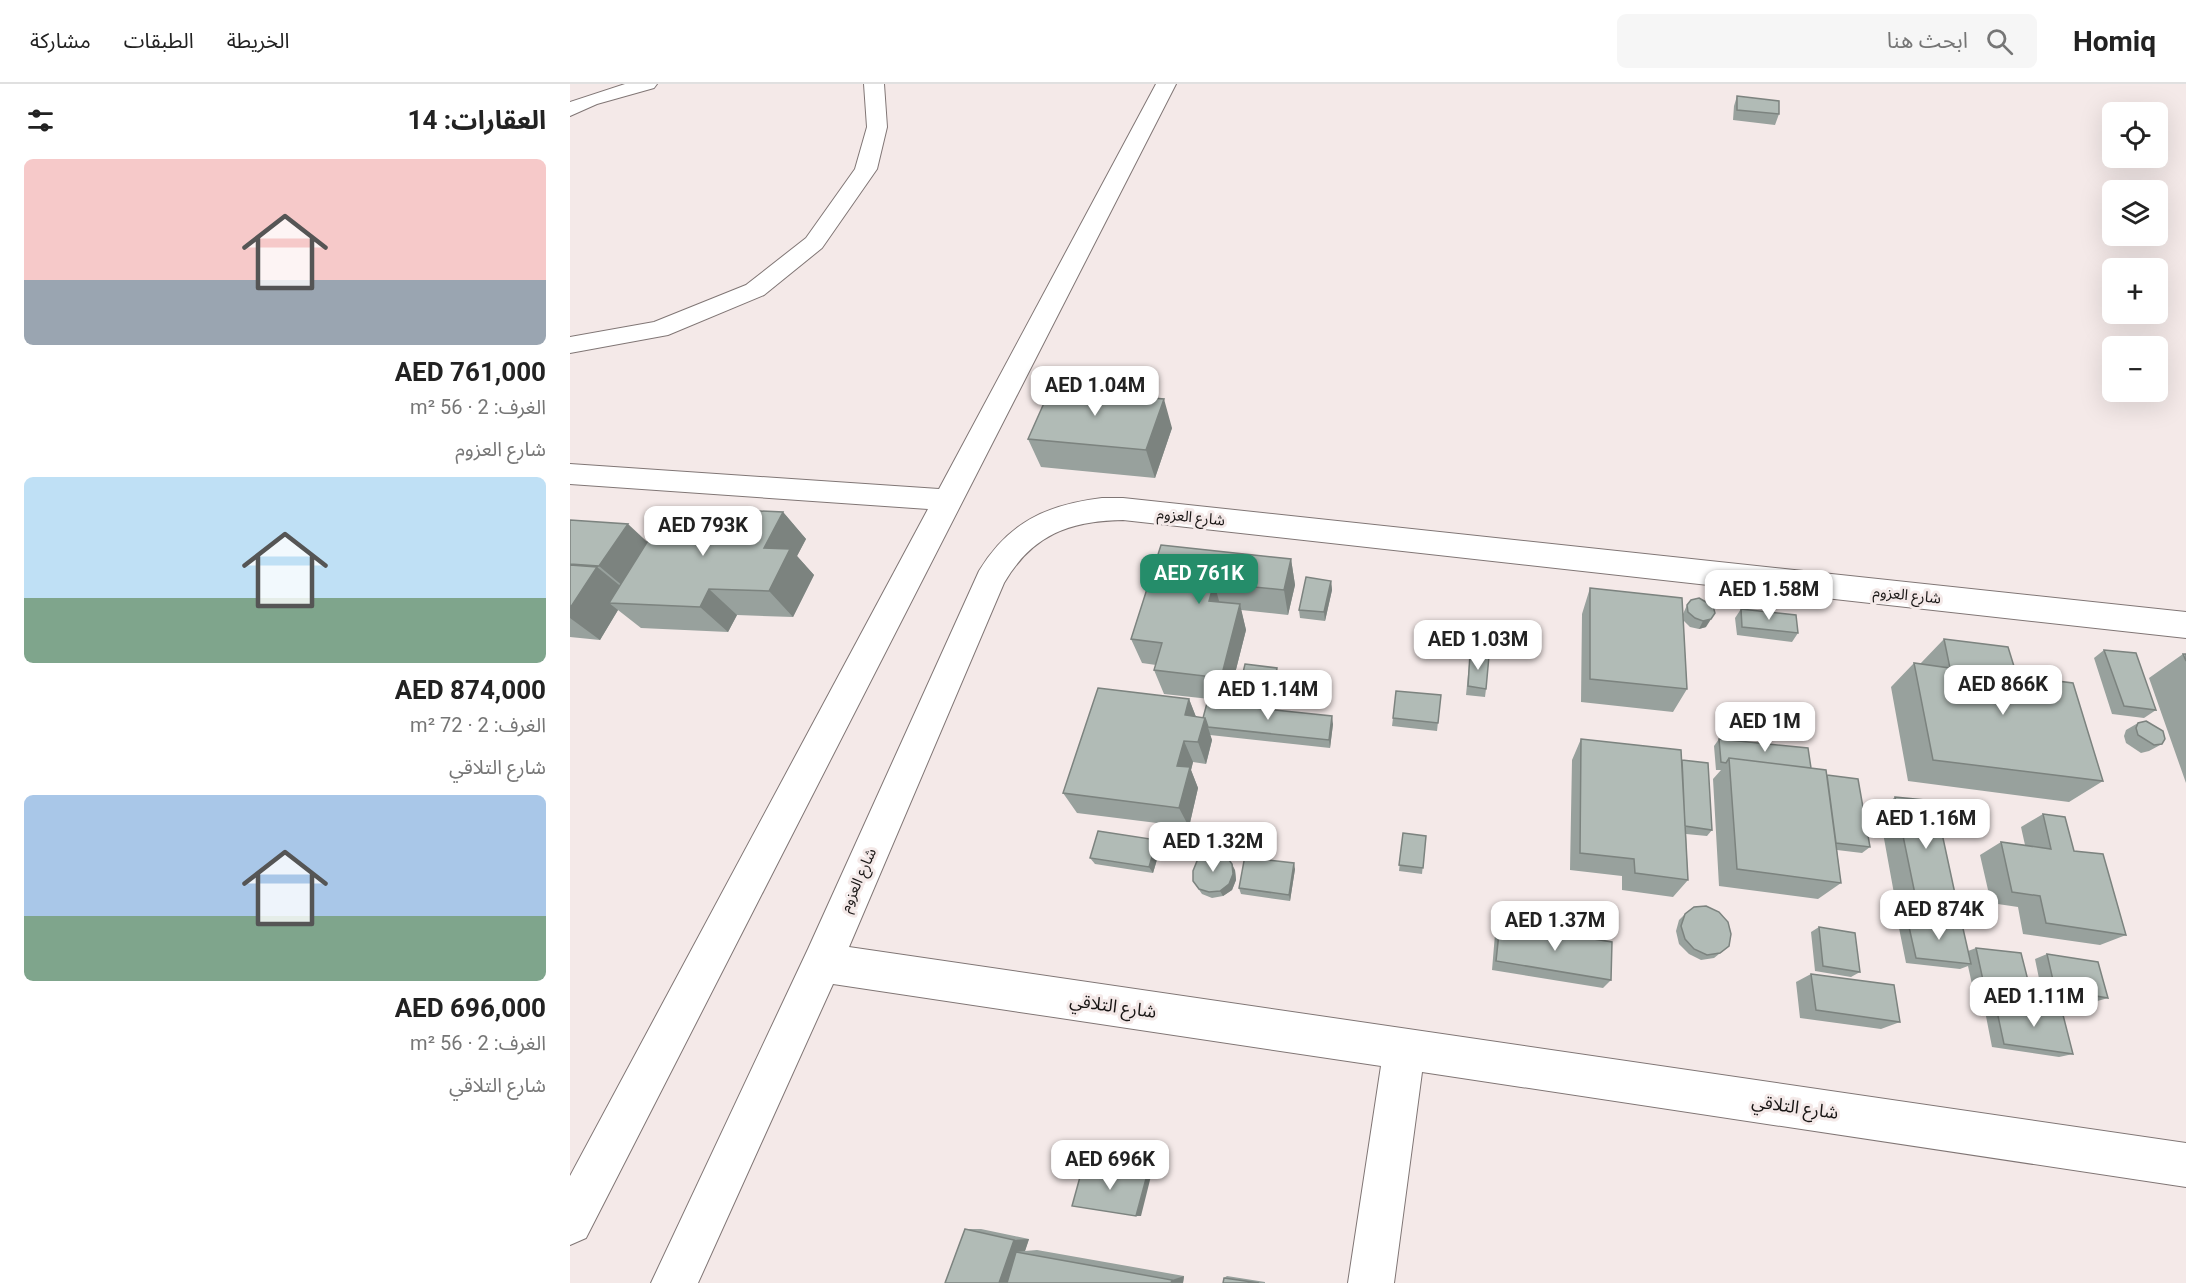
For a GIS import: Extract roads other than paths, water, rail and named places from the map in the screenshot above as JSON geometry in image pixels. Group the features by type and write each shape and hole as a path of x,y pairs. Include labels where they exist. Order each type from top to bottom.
{"street":[{"path":"570,110 590,100 647,84"},
{"path":"570,345 659,329 755,290 814,243 866,168 877,127 874,84"},
{"path":"570,1222 1166,84"},
{"path":"570,474 948,500"},
{"name":"شارع العزوم","path":"674,1283 822,963 999,561 1014,544 1032,530 1054,519 1076,512 1122,509 2186,625"},
{"name":"شارع التلاقي","path":"822,963 2186,1165"},
{"path":"1371,1283 1404,1050"}]}
